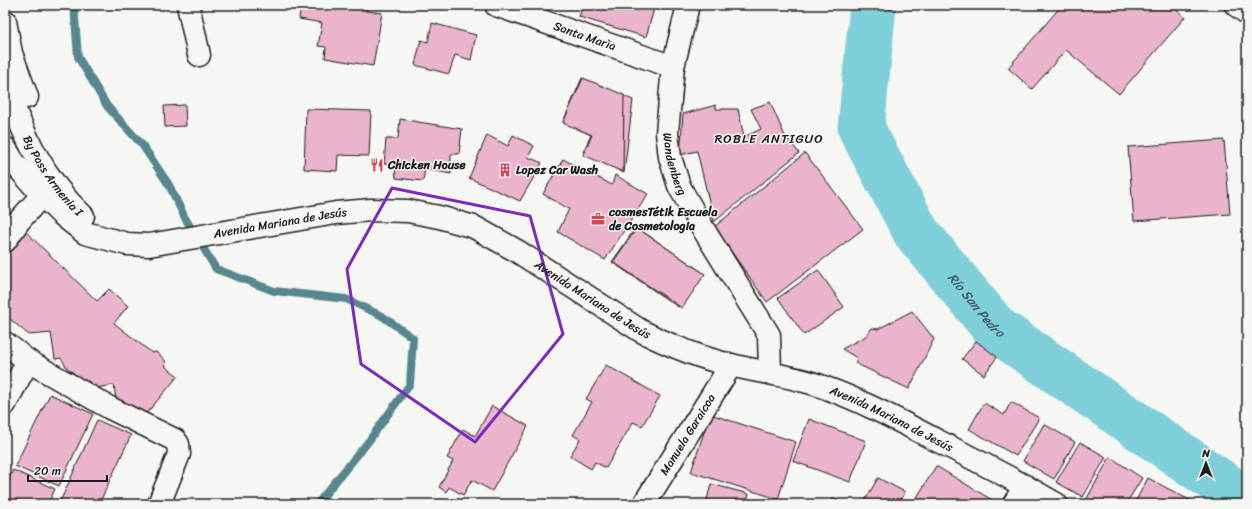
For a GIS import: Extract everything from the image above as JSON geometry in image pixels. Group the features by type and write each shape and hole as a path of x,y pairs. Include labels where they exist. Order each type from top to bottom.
{"street":[{"path":"188,5 199,55"},
{"name":"Santa Marìa","path":"496,5 673,67"},
{"name":"Wandenberg","path":"688,5 673,67 667,133 670,157 679,186 698,220 769,335 770,373"},
{"path":"1236,5 1247,13"},
{"path":"5,21 10,54 28,102 32,148"},
{"name":"By Pass Armenia I","path":"5,80 18,118 32,148 45,170 78,212 109,240"},
{"name":"By Pass Armenia I","path":"5,148 15,164 61,214 85,233 109,240"},
{"path":"5,241 19,221 42,195"},
{"name":"Avenida Mariana de Jesús","path":"109,240 127,244 149,245 336,213 372,210 408,210 439,217 474,227 517,251 641,331 662,342 731,365 824,387 862,402 1020,495 1056,504"},
{"path":"5,342 28,361 110,408 175,440 178,444 179,454 159,504"},
{"path":"5,404 28,361"},
{"name":"Manuela Garaicoa","path":"644,504 731,365"}],"highlighted area":[{"path":"392,188 530,216 563,334 475,442 361,364 347,269"}],"building":[{"path":"301,5 367,5 366,11 382,13 373,66 325,58 326,47 318,46 322,23 299,19"},
{"path":"583,5 655,5 646,37 579,17"},
{"path":"1062,5 1171,5 1185,17 1119,94 1066,50 1032,89 1008,68"},
{"path":"432,23 476,35 471,60 455,55 449,74 415,65 421,40 428,42"},
{"path":"582,78 633,100 624,173 583,152 591,135 563,122"},
{"path":"583,78 624,95 623,172 583,155 592,135 563,123"},
{"path":"770,102 784,134 799,153 714,222 697,151 680,155 683,114 716,105 716,109 738,109 744,137 761,129 751,109"},
{"path":"185,105 186,126 165,127 164,106"},
{"path":"306,109 371,111 369,156 338,155 337,171 304,169"},
{"path":"400,119 462,129 459,154 451,154 451,174 425,169 423,181 396,178 395,164 384,164 386,139 398,139"},
{"name":"Lopez Car Wash","path":"487,135 508,146 513,135 534,146 528,157 542,163 520,201 469,178"},
{"path":"1224,140 1230,214 1134,221 1128,147"},
{"path":"805,153 863,229 767,302 714,227"},
{"name":"cosmesTétik Escuela de Cosmetologia","path":"563,159 612,185 615,175 648,194 605,260 558,232 569,209 543,194"},
{"path":"21,227 97,301 109,289 128,306 114,323 152,353 156,352 165,360 166,367 178,376 141,420 117,408 114,385 89,389 89,381 85,382 67,368 61,358 55,359 51,333 29,335 5,315 5,249"},
{"path":"636,227 702,272 678,307 612,262"},
{"path":"637,228 705,274 682,308 613,262"},
{"path":"818,270 844,307 804,335 778,298"},
{"path":"912,311 934,339 909,389 855,363 857,358 842,349 866,336 872,328 878,329"},
{"path":"976,341 997,357 984,375 962,359"},
{"path":"606,365 660,396 642,426 633,422 606,468 595,462 591,469 570,456 580,439 573,435 592,402 586,399"},
{"path":"50,394 93,414 59,486 15,466"},
{"path":"1011,402 1039,418 1016,456 969,429 984,403 1004,415"},
{"path":"492,406 528,426 492,491 472,480 463,495 449,487 446,492 439,487 453,461 447,458 463,429 475,436"},
{"path":"710,414 796,442 778,499 691,472"},
{"path":"809,419 866,441 850,482 793,461"},
{"path":"97,420 131,435 99,504 59,504"},
{"path":"1044,424 1075,442 1054,479 1023,461"},
{"path":"1080,442 1106,457 1083,497 1056,482"},
{"path":"1110,457 1142,478 1126,504 1093,504 1086,500"},
{"path":"936,466 992,500 990,504 913,504"},
{"path":"13,470 55,489 48,504 5,504 5,487"},
{"path":"878,478 905,492 899,504 863,504"},
{"path":"1148,478 1195,503 1195,504 1134,504"},
{"path":"711,484 749,494 746,504 706,504"},
{"path":"834,498 844,504 830,504"}],"waterway":[{"path":"74,5 78,57 107,106 143,146 169,185 185,218 216,269 274,291 346,299 382,316 413,338 410,384 368,442 317,504"},
{"name":"Río San Pedro","path":"873,5 861,128 916,232 996,329 1247,501"}],"place":[{"name":"Chicken House","path":"377,165"},
{"name":"Lopez Car Wash","path":"505,170"},
{"name":"cosmesTétik Escuela de Cosmetologia","path":"598,219"}],"district":[{"name":"ROBLE ANTIGUO","path":"769,138"}]}
